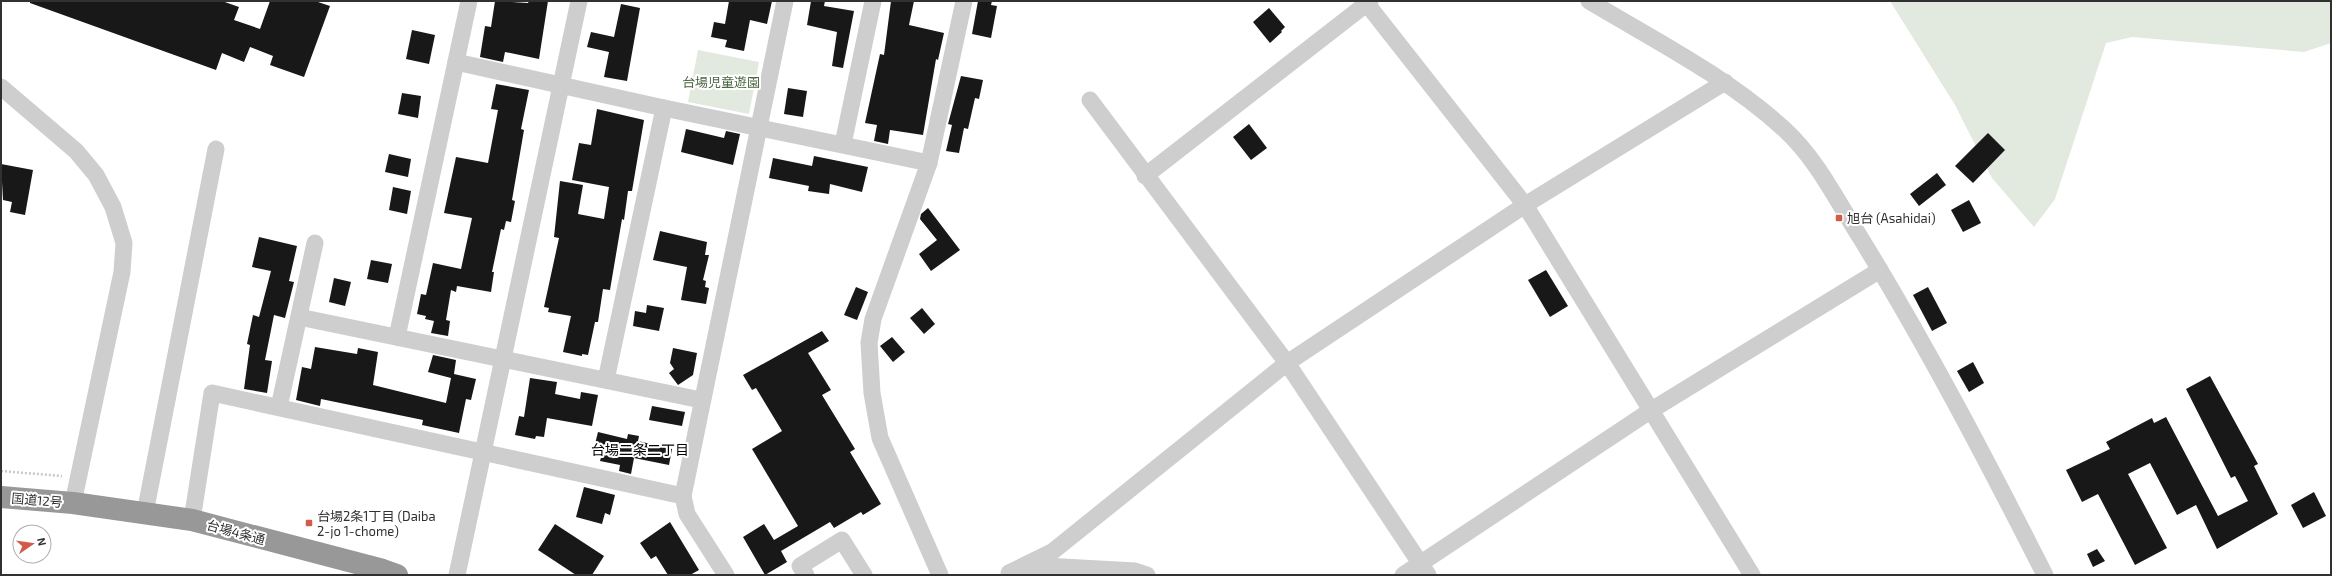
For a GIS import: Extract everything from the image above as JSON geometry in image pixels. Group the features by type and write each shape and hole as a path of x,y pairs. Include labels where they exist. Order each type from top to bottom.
{"highway":[{"name":"国道12号","path":"1,496 73,503"},
{"name":"台場4条通","path":"73,503 192,520 383,570 397,575"}],"street":[{"path":"398,337 469,1"},
{"path":"457,575 579,1"},
{"path":"726,575 687,514 683,496 701,400 785,1"},
{"path":"843,144 873,1"},
{"path":"940,575 880,438 872,393 869,343 873,319 929,163 964,1"},
{"path":"1589,1 1725,82 1786,130 1812,160 1880,270 1997,481 2045,575"},
{"path":"1145,176 1368,2 1525,205 1752,575"},
{"path":"456,62 664,108 929,163"},
{"path":"1008,574 1052,552 1287,363 1525,205 1725,82"},
{"path":"1,87 76,151 96,175 113,207 124,243 122,272 73,503"},
{"path":"1090,100 1145,176 1287,363 1424,569"},
{"path":"606,380 664,108"},
{"path":"145,513 216,149"},
{"path":"279,407 315,243"},
{"path":"1403,575 1424,569 1650,411 1880,270"},
{"path":"299,317 701,400"},
{"path":"192,520 212,393 683,496"},
{"path":"806,575 800,566 842,540 864,575"},
{"path":"1008,574 1045,566 1135,571 1147,575"}],"path":[{"path":"1,471 78,477"}],"green space":[{"path":"1890,1 2331,1 2331,43 2304,52 2132,37 2106,43 2055,199 2034,227 1992,178 1955,105"},
{"name":"台場児童遊園","path":"698,50 759,62 749,114 688,102"}],"building":[{"path":"30,1 222,1 239,7 234,20 260,29 270,1 315,1 330,6 304,77 270,65 273,56 250,47 244,62 222,53 216,70 30,3"},
{"path":"495,1 528,3 529,1 548,1 539,59 505,52 503,62 480,57 485,26 491,27"},
{"path":"729,1 772,1 767,24 750,20 744,51 725,47 727,40 711,37 714,22 725,24"},
{"path":"811,1 825,1 824,6 854,11 843,68 832,66 837,32 807,25"},
{"path":"891,1 914,1 909,25 944,33 938,60 936,59 923,135 890,130 888,144 874,141 877,125 865,123 880,54 884,55"},
{"path":"978,1 992,1 991,5 997,6 991,38 972,34"},
{"path":"621,4 640,8 627,81 604,77 609,52 587,47 591,32 614,37"},
{"path":"1269,8 1285,27 1281,31 1282,32 1270,43 1253,22"},
{"path":"412,30 435,35 429,64 406,59"},
{"path":"961,76 983,80 979,99 975,98 968,129 964,128 959,153 946,151 952,125 948,124"},
{"path":"496,84 529,90 521,129 524,130 512,200 515,201 511,222 506,221 504,230 501,229 492,272 494,272 491,292 457,286 456,292 451,290 446,320 450,321 448,336 431,333 434,321 425,319 426,316 417,314 421,294 426,295 433,263 461,269 472,218 444,213 456,157 488,163 498,110 491,109"},
{"path":"788,88 807,91 803,117 784,114"},
{"path":"402,93 421,96 418,118 398,114"},
{"path":"597,109 644,120 632,191 628,191 624,220 622,219 610,290 603,289 598,322 595,322 588,355 582,354 582,356 563,352 571,316 548,312 549,308 544,307 559,238 554,237 560,181 583,185 578,214 604,219 609,187 572,180 579,143 591,145"},
{"path":"1249,124 1267,148 1251,160 1233,137"},
{"path":"686,129 724,138 726,131 740,134 733,165 681,152"},
{"path":"1988,133 2005,150 1973,183 1955,166"},
{"path":"389,154 411,159 408,177 385,172"},
{"path":"814,156 868,167 862,192 830,184 829,194 808,191 809,186 769,178 773,158 812,166"},
{"path":"1,164 33,170 25,215 10,212 12,202 3,200"},
{"path":"1937,173 1946,185 1919,206 1910,194"},
{"path":"393,187 411,191 407,214 389,210"},
{"path":"1969,200 1981,223 1963,232 1951,210"},
{"path":"928,208 960,250 931,271 919,254 937,240 920,219 921,214"},
{"path":"660,231 707,242 705,255 709,255 703,280 706,281 705,287 709,288 706,304 681,300 687,267 653,260"},
{"path":"259,237 297,246 289,281 294,282 285,318 274,315 265,360 272,361 267,393 244,389 250,345 247,344 253,315 259,317 271,271 252,267"},
{"path":"371,260 392,264 388,283 367,279"},
{"path":"1546,270 1568,306 1550,317 1528,280"},
{"path":"334,278 351,282 345,306 329,302"},
{"path":"856,287 868,292 857,320 844,315"},
{"path":"1928,287 1947,323 1932,331 1913,295"},
{"path":"647,305 664,308 659,331 633,326 635,311 646,313"},
{"path":"922,308 935,324 924,334 910,318"},
{"path":"822,331 829,341 808,353 831,390 822,395 855,449 850,452 881,504 863,515 861,512 834,528 830,522 781,551 787,562 765,575 743,537 764,524 774,540 798,526 752,449 782,431 756,388 752,390 743,375"},
{"path":"892,337 905,352 893,362 880,346"},
{"path":"315,347 357,354 358,348 378,352 373,385 446,403 451,378 428,372 433,355 456,360 454,374 476,379 471,400 466,399 459,433 422,425 423,420 321,399 320,406 296,400 302,367 311,369"},
{"path":"673,348 697,353 693,375 678,385 669,373 674,369 670,363"},
{"path":"1973,362 1984,383 1969,392 1957,371"},
{"path":"2210,376 2258,464 2254,466 2278,514 2217,549 2196,505 2177,515 2150,463 2128,474 2167,548 2135,565 2098,494 2082,502 2066,470 2110,449 2106,442 2152,418 2154,423 2166,417 2218,516 2248,501 2235,476 2231,478 2186,389"},
{"path":"530,378 557,382 555,394 580,399 581,392 598,395 592,426 547,418 544,437 536,436 535,439 515,435 519,416 524,417"},
{"path":"652,406 685,412 682,426 649,420"},
{"path":"598,432 627,439 628,434 639,436 638,441 672,449 669,465 634,458 631,474 619,471 620,465 600,461 602,454 593,452"},
{"path":"584,487 615,495 610,515 605,513 602,524 576,517"},
{"path":"2314,492 2326,516 2303,528 2291,505"},
{"path":"670,522 699,570 690,575 668,575 656,556 651,559 640,543"},
{"path":"555,524 604,556 592,575 576,575 538,550"},
{"path":"2097,549 2105,561 2093,567 2087,554"}],"place":[{"name":"旭台 (Asahidai)","path":"1839,218"},
{"name":"台場2条1丁目 (Daiba 2-jo 1-chome)","path":"309,523"}],"district":[{"name":"台場二条二丁目","path":"640,450"}]}
